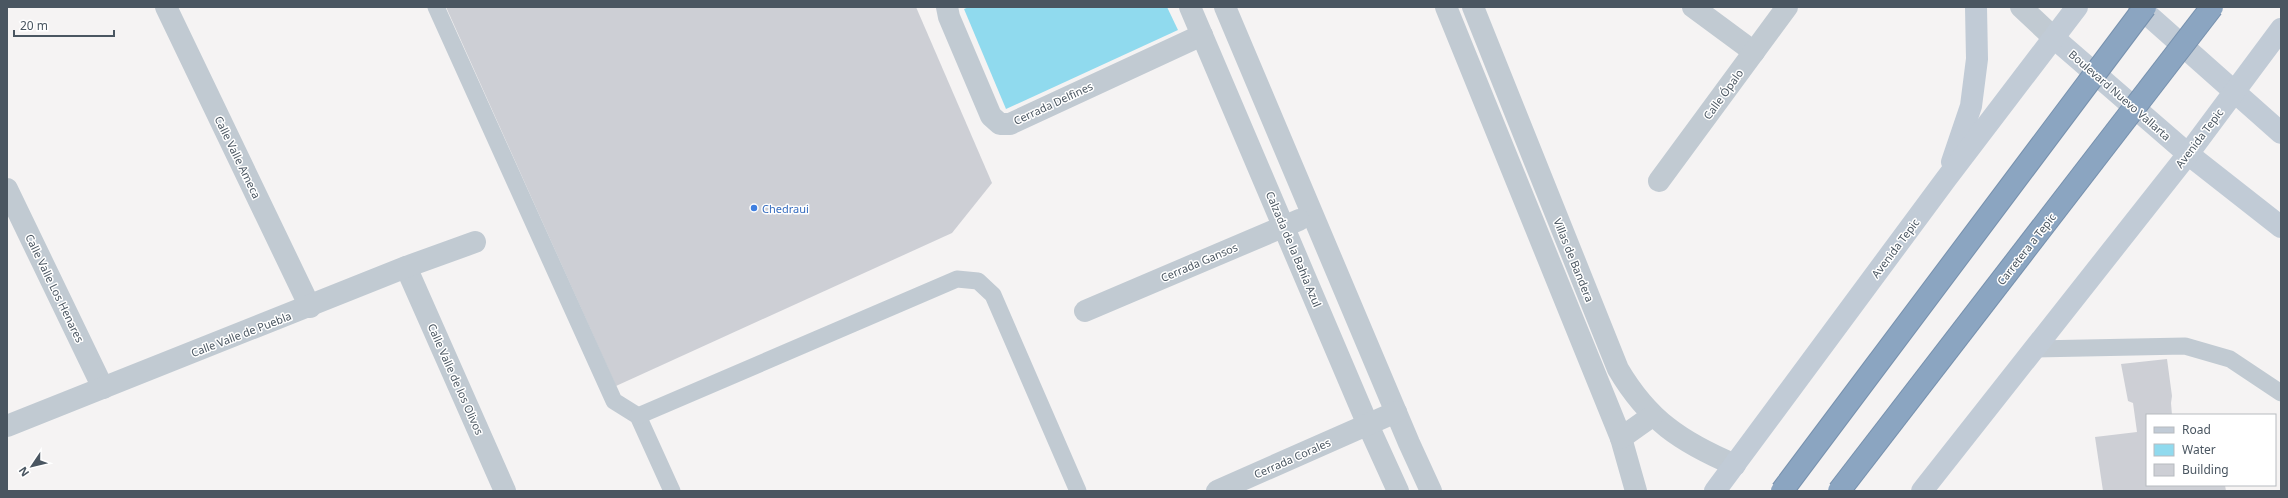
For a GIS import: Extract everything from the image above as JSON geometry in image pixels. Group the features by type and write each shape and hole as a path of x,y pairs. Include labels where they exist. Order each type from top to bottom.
{"highway":[{"path":"1782,491 2145,7"},
{"name":"Carretera a Tepic","path":"1840,491 2212,7"}],"main road":[{"path":"1946,179 1971,106 1977,59 1976,7"},
{"name":"Avenida Tepic","path":"1715,491 1946,179 2077,7"},
{"path":"2140,7 2281,133"},
{"path":"2279,31 2281,55"},
{"name":"Avenida Tepic","path":"1922,491 2188,154 2279,31"},
{"name":"Boulevard Nuevo Vallarta","path":"2054,38 2188,154 2281,227"}],"street":[{"name":"Calle Valle Ameca","path":"166,7 310,307"},
{"name":"Cerrada Delfines","path":"948,7 949,17 991,116 1000,124 1010,124 1202,35"},
{"name":"Calzada de la Bahía Azul","path":"1190,7 1368,426 1398,491"},
{"path":"1225,7 1396,412 1431,491"},
{"path":"1446,7 1621,438 1636,491"},
{"name":"Villas de Bandera","path":"1473,7 1618,369 1631,392 1652,416 1683,439 1708,453 1735,465"},
{"path":"1694,7 1754,52"},
{"name":"Calle Ópalo","path":"1659,181 1787,7"},
{"path":"2021,7 2054,38"},
{"name":"Calle Valle Los Henares","path":"7,189 103,388"},
{"name":"Cerrada Gansos","path":"1085,312 1313,214"},
{"name":"Calle Valle de Puebla","path":"7,426 310,307 406,267 475,242"},
{"name":"Calle Valle de los Olivos","path":"406,267 505,491"},
{"name":"Cerrada Corales","path":"1217,491 1368,426 1396,412"},
{"path":"1621,438 1652,416"}],"lane":[{"path":"436,7 614,401 638,416 672,491"},
{"path":"638,416 957,280 978,281 993,295 1078,491"},
{"path":"2035,349 2185,346 2230,359 2281,393"}],"water":[{"path":"969,7 1167,7 1178,30 1006,109 964,9"}],"building":[{"name":"Chedraui","path":"446,7 916,7 992,183 952,233 616,386"},
{"path":"2167,359 2172,396 2172,414 2146,414 2146,486 2225,486 2226,491 2103,491 2095,437 2137,432 2133,403 2128,401 2121,364"}],"place":[{"name":"Chedraui","path":"754,208"}]}
